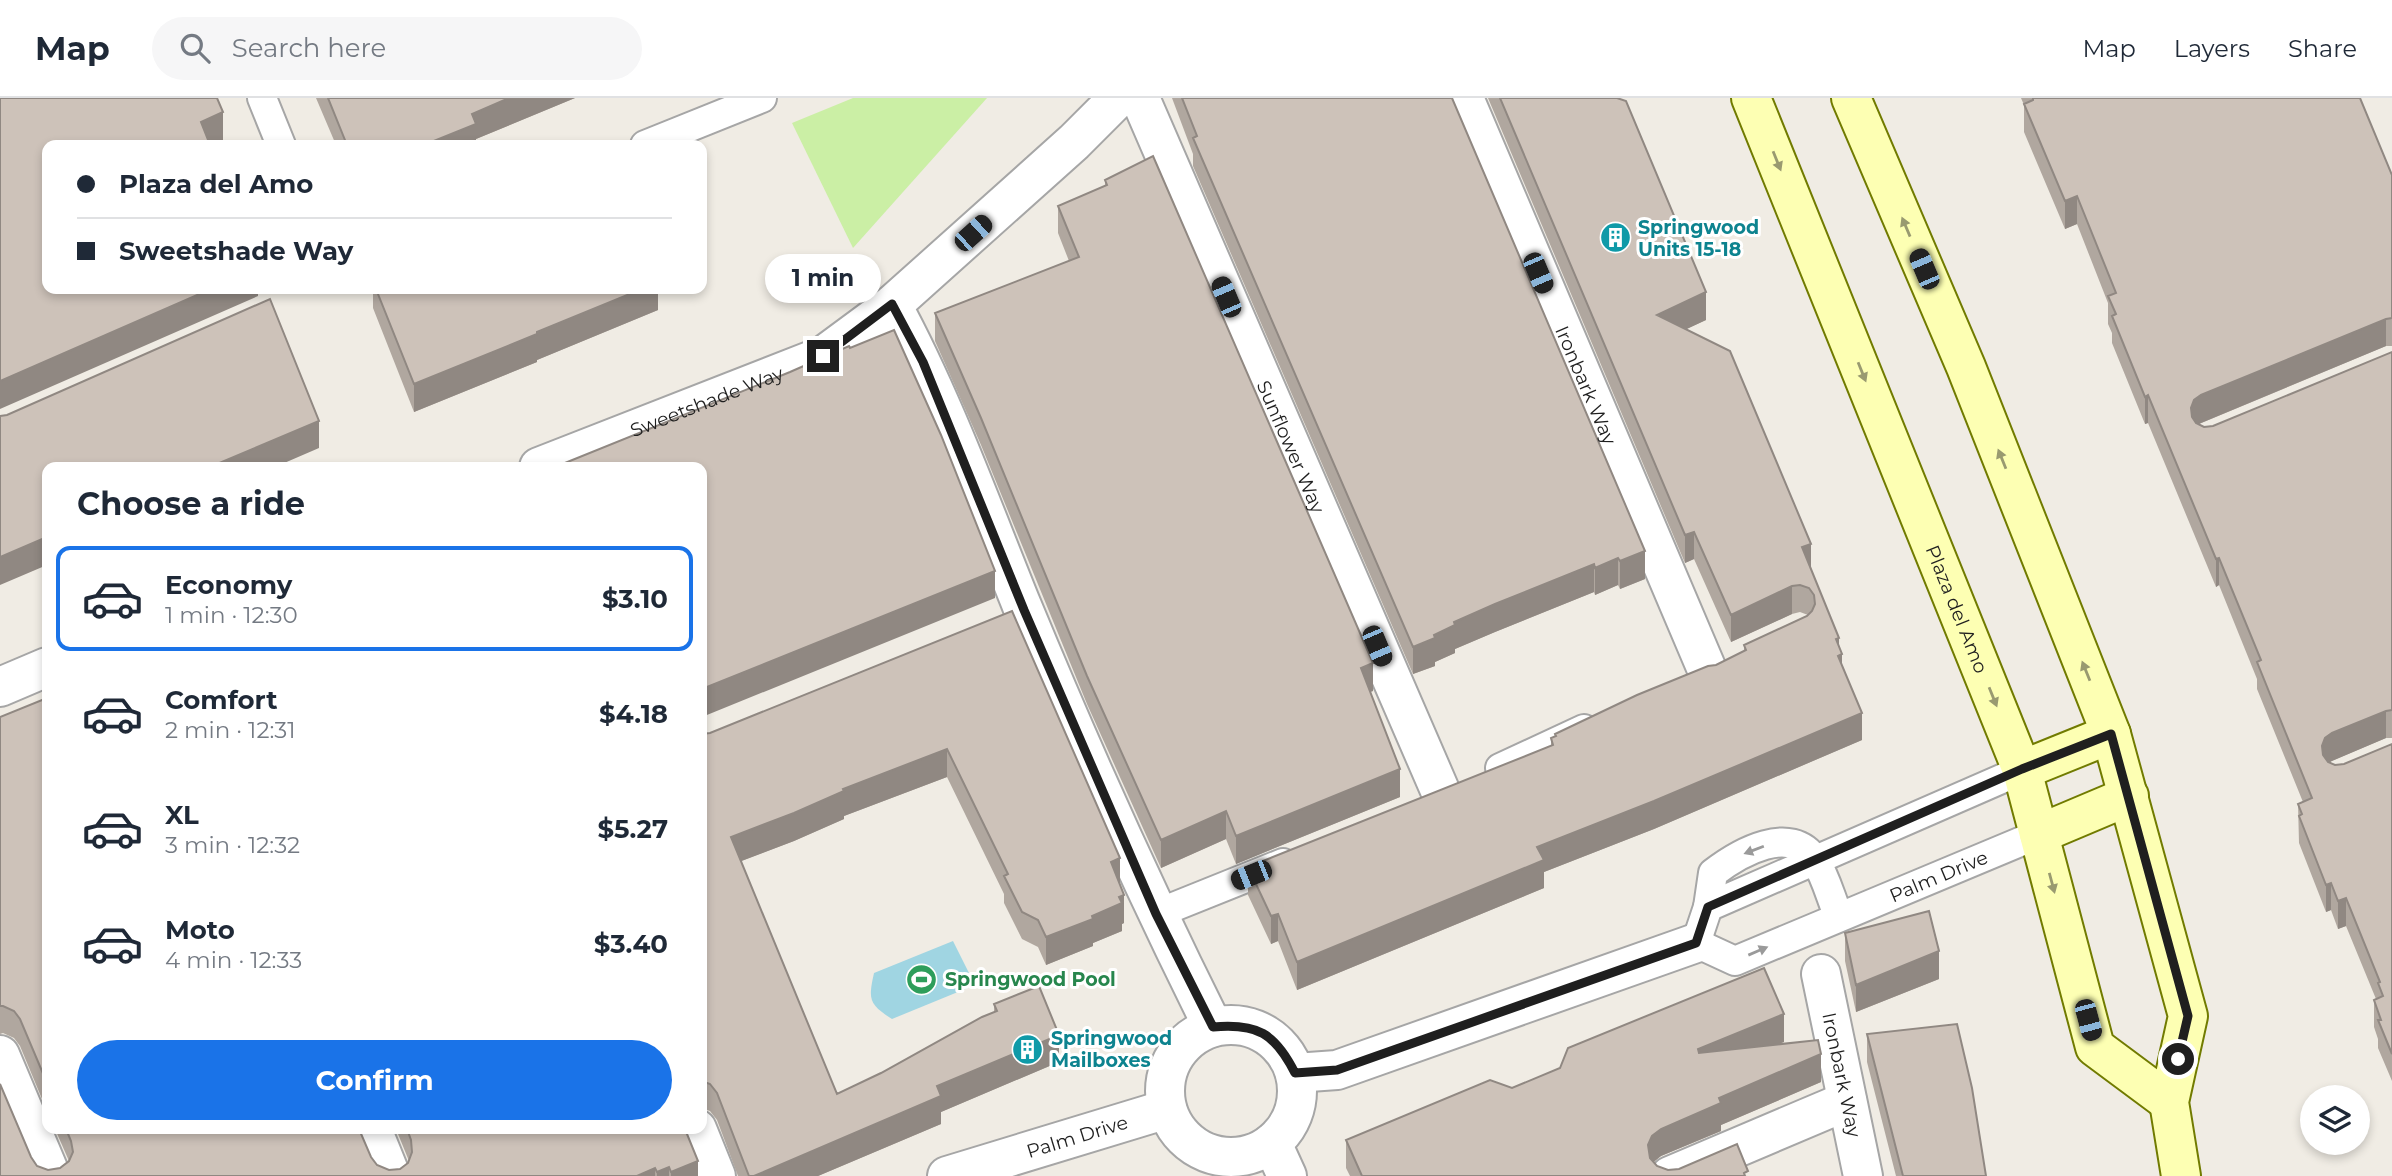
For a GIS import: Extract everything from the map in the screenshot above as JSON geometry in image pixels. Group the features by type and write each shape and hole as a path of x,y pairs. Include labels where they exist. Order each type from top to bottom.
{"main road":[{"name":"Plaza del Amo","path":"1751,98 2022,769 2095,1047 2169,1102"},
{"path":"1850,98 1966,367 2111,734 2188,1016 2169,1102 2180,1176"},
{"path":"2022,769 2111,734"},
{"path":"2039,834 2129,796"}],"street":[{"name":"Sweetshade Way","path":"552,462 823,356 892,304 1074,142 1118,98"},
{"name":"Sunflower Way","path":"1140,98 1452,791"},
{"name":"Ironbark Way","path":"1464,98 1707,672"},
{"path":"892,304 923,362 1011,615 1213,1027"},
{"path":"0,687 42,669"},
{"path":"1295,1073 1337,1070 1696,943"},
{"name":"Ironbark Way","path":"1821,974 1863,1176"},
{"path":"1239,1025 1264,1032 1283,1050 1295,1073 1297,1099 1280,1160 1249,1155 1223,1157 1199,1150 1179,1132 1167,1109 1165,1083 1173,1058 1190,1039 1213,1027 1239,1025"},
{"path":"0,1055 51,1176"},
{"path":"1670,1176 1847,1101"},
{"name":"Palm Drive","path":"947,1176 1167,1109"},
{"path":"374,1134 391,1176"},
{"path":"699,1134 716,1176"}],"lane":[{"path":"262,98 279,140"},
{"path":"657,140 762,98"},
{"path":"1452,791 1606,719"},
{"path":"1696,943 1708,907 2022,769"},
{"name":"Palm Drive","path":"1696,943 1735,961 2039,834"},
{"path":"1156,914 1306,853"},
{"path":"1815,859 1839,917"}],"green space":[{"path":"853,98 987,98 853,248 792,123"}],"water":[{"name":"Springwood Pool","path":"953,941 975,985 892,1019 875,1005 871,995 874,973"}],"building":[{"path":"0,98 217,98 223,112 201,122 208,140 42,140 42,294 200,294 0,381"},
{"path":"328,98 509,98 472,114 476,124 436,140 345,140"},
{"path":"1182,98 1452,98 1645,551 1595,568 1594,564 1495,604 1454,622 1455,625 1434,635 1435,638 1413,647 1193,138 1197,136"},
{"path":"1500,98 1617,98 1626,101 1706,292 1657,315 1730,351 1811,544 1802,547 1839,638 1836,639 1842,654 1838,656 1862,713 1537,847 1544,860 1297,962 1278,914 1271,916 1248,867 1553,745 1551,738 1556,736 1555,734 1637,695 1716,665 1746,650 1744,645 1807,616 1815,604 1814,595 1809,588 1792,586 1731,615 1694,532 1685,535"},
{"path":"2033,98 2360,98 2392,175 2392,318 2201,395 2194,400 2191,408 2196,423 2204,427 2213,426 2392,352 2392,710 2332,733 2325,738 2322,746 2323,755 2328,762 2335,765 2344,764 2392,744 2392,1054 2378,1020 2381,1020 2374,1000 2383,996 2378,983 2380,982 2346,898 2338,901 2331,883 2326,885 2299,816 2302,814 2298,804 2312,798 2257,662 2261,660 2112,316 2116,314 2108,296 2116,293 2077,196 2065,201 2024,104"},
{"path":"1153,156 1373,663 1361,668 1400,769 1236,836 1226,811 1161,840 1087,676 935,313 1079,257 1058,206 1107,185 1105,180"},
{"path":"378,294 630,294 537,334 414,384"},
{"path":"270,299 319,421 222,462 42,462 42,539 0,557 0,416"},
{"path":"894,330 941,435 995,571 707,687 707,462 567,462 849,346 850,348"},
{"path":"1012,611 1120,858 1111,862 1124,895 1119,897 1122,903 1092,916 1093,919 1046,937 1038,920 1022,912 1004,876 1008,874 947,749 843,789 844,791 794,813 731,837 837,1094 997,1011 994,1004 1039,986 1059,1035 937,1086 941,1096 749,1176 717,1093 707,1083 707,733"},
{"path":"42,700 42,1071 20,1019 14,1011 0,1006 0,717"},
{"path":"1929,911 1939,951 1856,985 1845,933"},
{"path":"1764,968 1784,1014 1698,1049 1699,1053 1818,1040 1821,1054 1719,1098 1721,1103 1661,1129 1652,1136 1648,1145 1650,1158 1657,1166 1668,1170 1679,1169 1737,1144 1748,1171 1744,1173 1745,1176 1362,1176 1346,1140 1490,1080 1512,1088 1560,1068 1568,1048"},
{"path":"1957,1024 1972,1088 1986,1176 1903,1176 1867,1034"},
{"path":"0,1084 31,1157 37,1166 48,1170 60,1168 69,1161 73,1152 68,1134 361,1134 377,1165 389,1170 400,1169 408,1163 412,1152 409,1134 687,1134 698,1161 671,1172 669,1167 657,1172 655,1168 637,1176 0,1176"}],"place":[{"name":"Springwood Units 15-18","path":"1615,238"},
{"name":"Springwood Pool","path":"922,979"},
{"name":"Springwood Mailboxes","path":"1028,1049"}],"route":[{"path":"823,356 892,304 923,362 1024,610 1156,914 1213,1027 1239,1025 1264,1032 1283,1050 1295,1073 1337,1070 1696,943 1708,907 2022,769 2111,734 2188,1016 2178,1059"}]}
